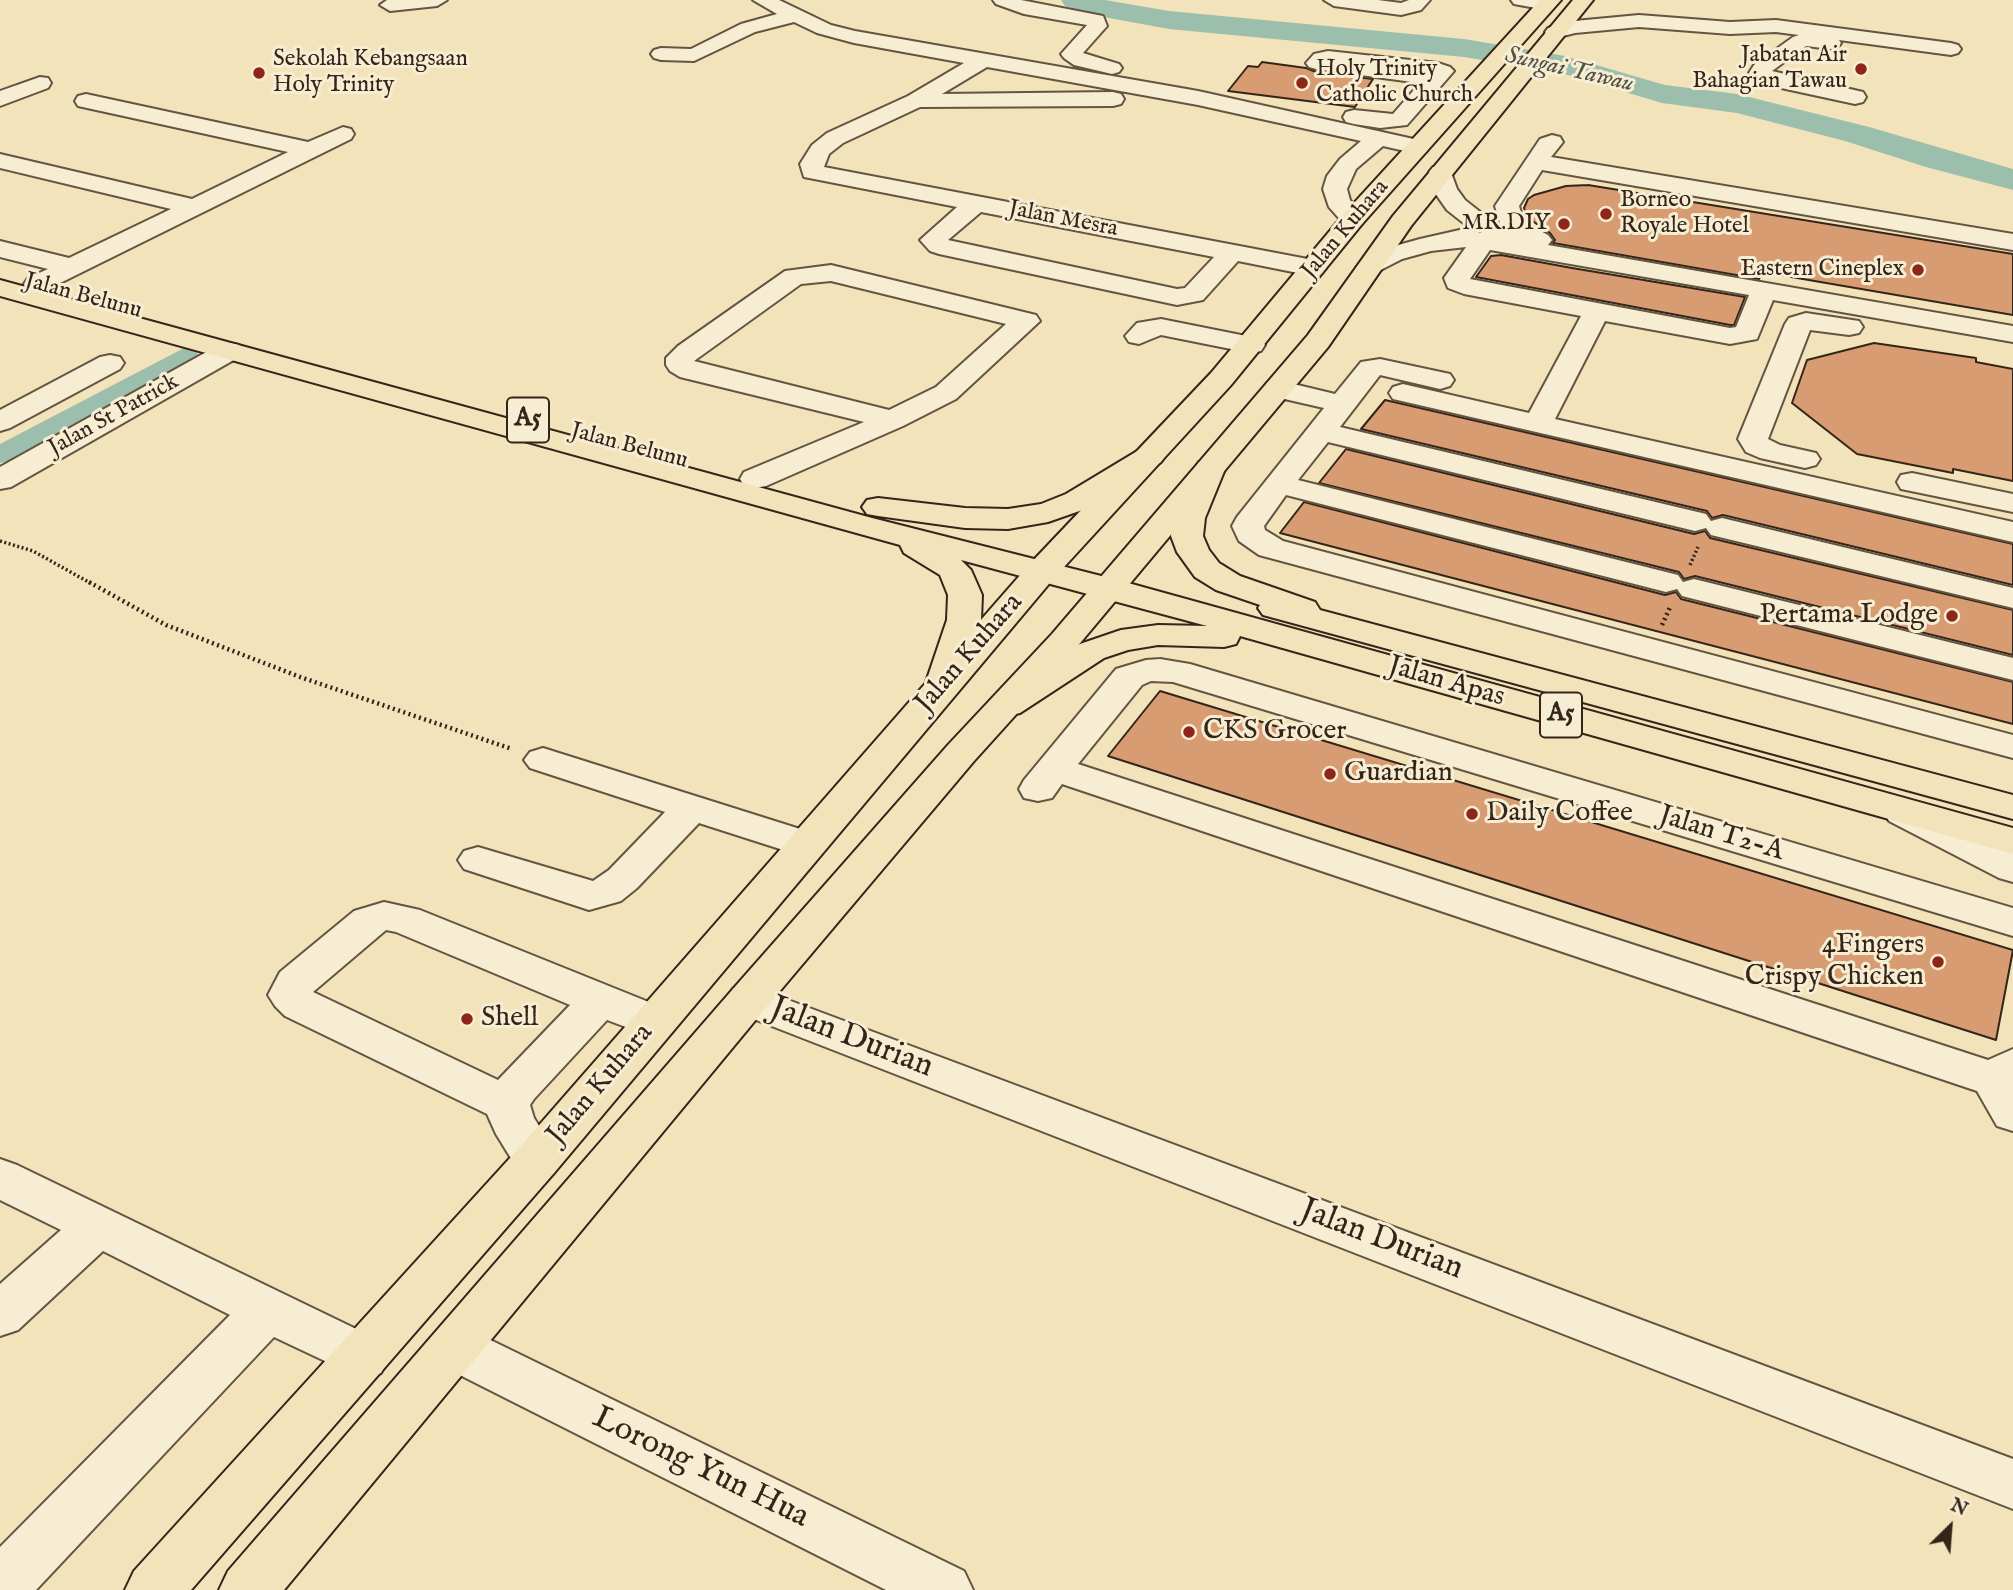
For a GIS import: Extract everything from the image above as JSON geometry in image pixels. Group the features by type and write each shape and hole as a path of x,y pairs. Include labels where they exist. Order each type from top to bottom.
{"main road":[{"name":"Jalan Kuhara","path":"154,1590 537,1160 1050,561 1150,457 1251,345 1353,219 1549,2"},
{"path":"1549,39 1578,5"},
{"name":"Jalan Kuhara","path":"248,1590 456,1348 748,1000 961,753 1007,705 1118,578 1318,341 1402,221 1549,39"},
{"path":"1418,147 1441,143 1466,116 1508,92"},
{"name":"Jalan Belunu","path":"0,274 618,444 755,479 869,516"},
{"name":"Jalan Belunu","path":"0,288 229,351 1050,561"},
{"path":"869,516 1009,519 1048,512 1077,501 1150,457"},
{"path":"1210,469 1189,519 1187,536 1193,552 1207,570 1228,583 1362,645"},
{"path":"869,516 954,570 964,595 964,620 943,685"},
{"name":"Jalan Apas","path":"1050,561 1362,645 2013,807"},
{"path":"1007,705 1092,651 1121,640 1158,635 1362,645"},
{"name":"Jalan Apas","path":"1362,645 1896,808 2013,841"}],"street":[{"path":"763,0 794,16 854,37 1198,98 1391,122 1404,117 1437,79 1443,71 1328,57 1321,58 1316,63 1437,79"},
{"path":"1003,0 1031,10 1096,20 1097,26 1070,54 1081,61 1260,105 1377,139 1418,147"},
{"path":"1334,0 1392,9 1409,8 1420,0"},
{"path":"1521,0 1549,2"},
{"path":"398,9 432,1"},
{"path":"1578,5 1577,18 1604,26 1723,48"},
{"path":"660,54 694,55 748,28 794,16"},
{"path":"1549,39 1575,27 1639,21 1730,28 1776,26 1951,49"},
{"path":"1855,97 1772,79 1760,73 1800,41 1812,39 1895,55"},
{"path":"916,101 1006,48 955,40"},
{"path":"1750,53 1776,58"},
{"path":"954,101 974,88 996,82 1121,100 1198,98"},
{"path":"0,99 40,83"},
{"path":"916,101 1023,102 1021,111 1027,116 1057,120 1101,116 1121,100"},
{"path":"86,101 311,150"},
{"name":"Jalan Mesra","path":"916,101 835,138 820,150 812,163 812,172 1313,268"},
{"path":"37,285 343,134"},
{"path":"1353,219 1338,202 1335,190 1339,176 1348,164 1377,139"},
{"path":"1541,241 1515,226 1508,216 1507,205 1548,144 1577,144"},
{"path":"0,161 195,207"},
{"path":"1536,162 2013,242"},
{"path":"1677,186 1689,162"},
{"path":"1441,172 1445,190 1456,205 1491,236 1764,290 2013,334"},
{"path":"977,204 933,240 939,246 1177,297 1194,294 1232,253"},
{"path":"1491,236 1457,282 1464,286 1741,336 1747,334 1764,290"},
{"path":"1370,268 1393,254 1429,244 1491,236 1541,241 1660,263 1706,260 1812,280 1850,297 2013,327"},
{"path":"0,249 72,267"},
{"path":"755,479 893,419 946,393 1026,321 831,273 805,273 794,276 680,358 680,365 690,370 893,419"},
{"path":"1538,424 1597,311"},
{"path":"2013,357 1806,321 1799,324 1753,439 1757,446 1770,452 2013,503"},
{"path":"1139,336 1147,329 1161,327 1251,345"},
{"name":"Jalan St Patrick","path":"0,480 229,351"},
{"path":"8,410 110,363"},
{"path":"1277,389 1351,394 1439,381 1538,424 2013,531"},
{"path":"1351,394 1278,484 1248,526 1250,534 1271,548 2013,747"},
{"path":"1320,431 1705,532 2013,598"},
{"path":"1278,484 2013,669"},
{"name":"Jalan T2-A","path":"2008,1087 1046,779 1129,677 1146,671 1177,673 2013,922"},
{"path":"543,760 805,844"},
{"path":"1896,808 2013,869"},
{"path":"478,860 589,896 607,891 623,879 691,809"},
{"path":"507,1104 300,1005 290,995 295,983 369,921 384,916 405,920 655,1022"},
{"path":"537,1160 512,1122 507,1104 518,1087 600,1000"},
{"name":"Jalan Durian","path":"748,1000 2013,1484"},
{"path":"0,1178 363,1357"},
{"path":"0,1315 98,1226"},
{"path":"0,1587 268,1310"},
{"name":"Lorong Yun Hua","path":"456,1348 944,1590"}],"path":[{"path":"1661,626 1705,532"},
{"path":"0,541 33,551 166,625 300,677 543,760"}],"building":[{"name":"Holy Trinity Catholic Church","path":"1262,62 1373,79 1355,107 1228,91 1248,66 1258,67"},
{"path":"1588,185 2013,254 2013,315 1762,272 1759,279 1553,243 1555,240 1550,233 1528,218 1524,208 1528,199 1534,195 1566,186"},
{"path":"1501,255 1745,297 1734,325 1730,325 1476,277 1491,256"},
{"path":"1874,343 1976,358 1976,362 2013,369 2013,481 1953,469 1953,473 1857,454 1792,403 1807,360"},
{"path":"1385,400 2013,544 2013,585 1723,515 1712,518 1707,511 1361,429"},
{"path":"1346,449 1694,534 1705,531 1710,538 2013,610 2013,655 1695,576 1684,579 1679,572 1319,483"},
{"path":"1304,502 1665,595 1676,592 1681,599 2013,682 2013,724 1280,533"},
{"path":"1160,691 2013,950 1996,1040 1108,756"}],"waterway":[{"name":"Sungai Tawau","path":"1075,0 1108,10 1169,20 1464,48 1565,65 1662,94 1737,104 1857,134 2013,180"},
{"path":"0,455 186,354"}],"place":[{"name":"Jabatan Air Bahagian Tawau","path":"1861,69"},
{"name":"Sekolah Kebangsaan Holy Trinity","path":"259,73"},
{"name":"Holy Trinity Catholic Church","path":"1302,83"},
{"name":"Borneo Royale Hotel","path":"1606,214"},
{"name":"MR.DIY","path":"1564,224"},
{"name":"Eastern Cineplex","path":"1918,270"},
{"name":"Pertama Lodge","path":"1952,616"},
{"name":"CKS Grocer","path":"1189,732"},
{"name":"Guardian","path":"1330,774"},
{"name":"Daily Coffee","path":"1472,814"},
{"name":"4Fingers Crispy Chicken","path":"1938,962"},
{"name":"Shell","path":"467,1019"}]}
